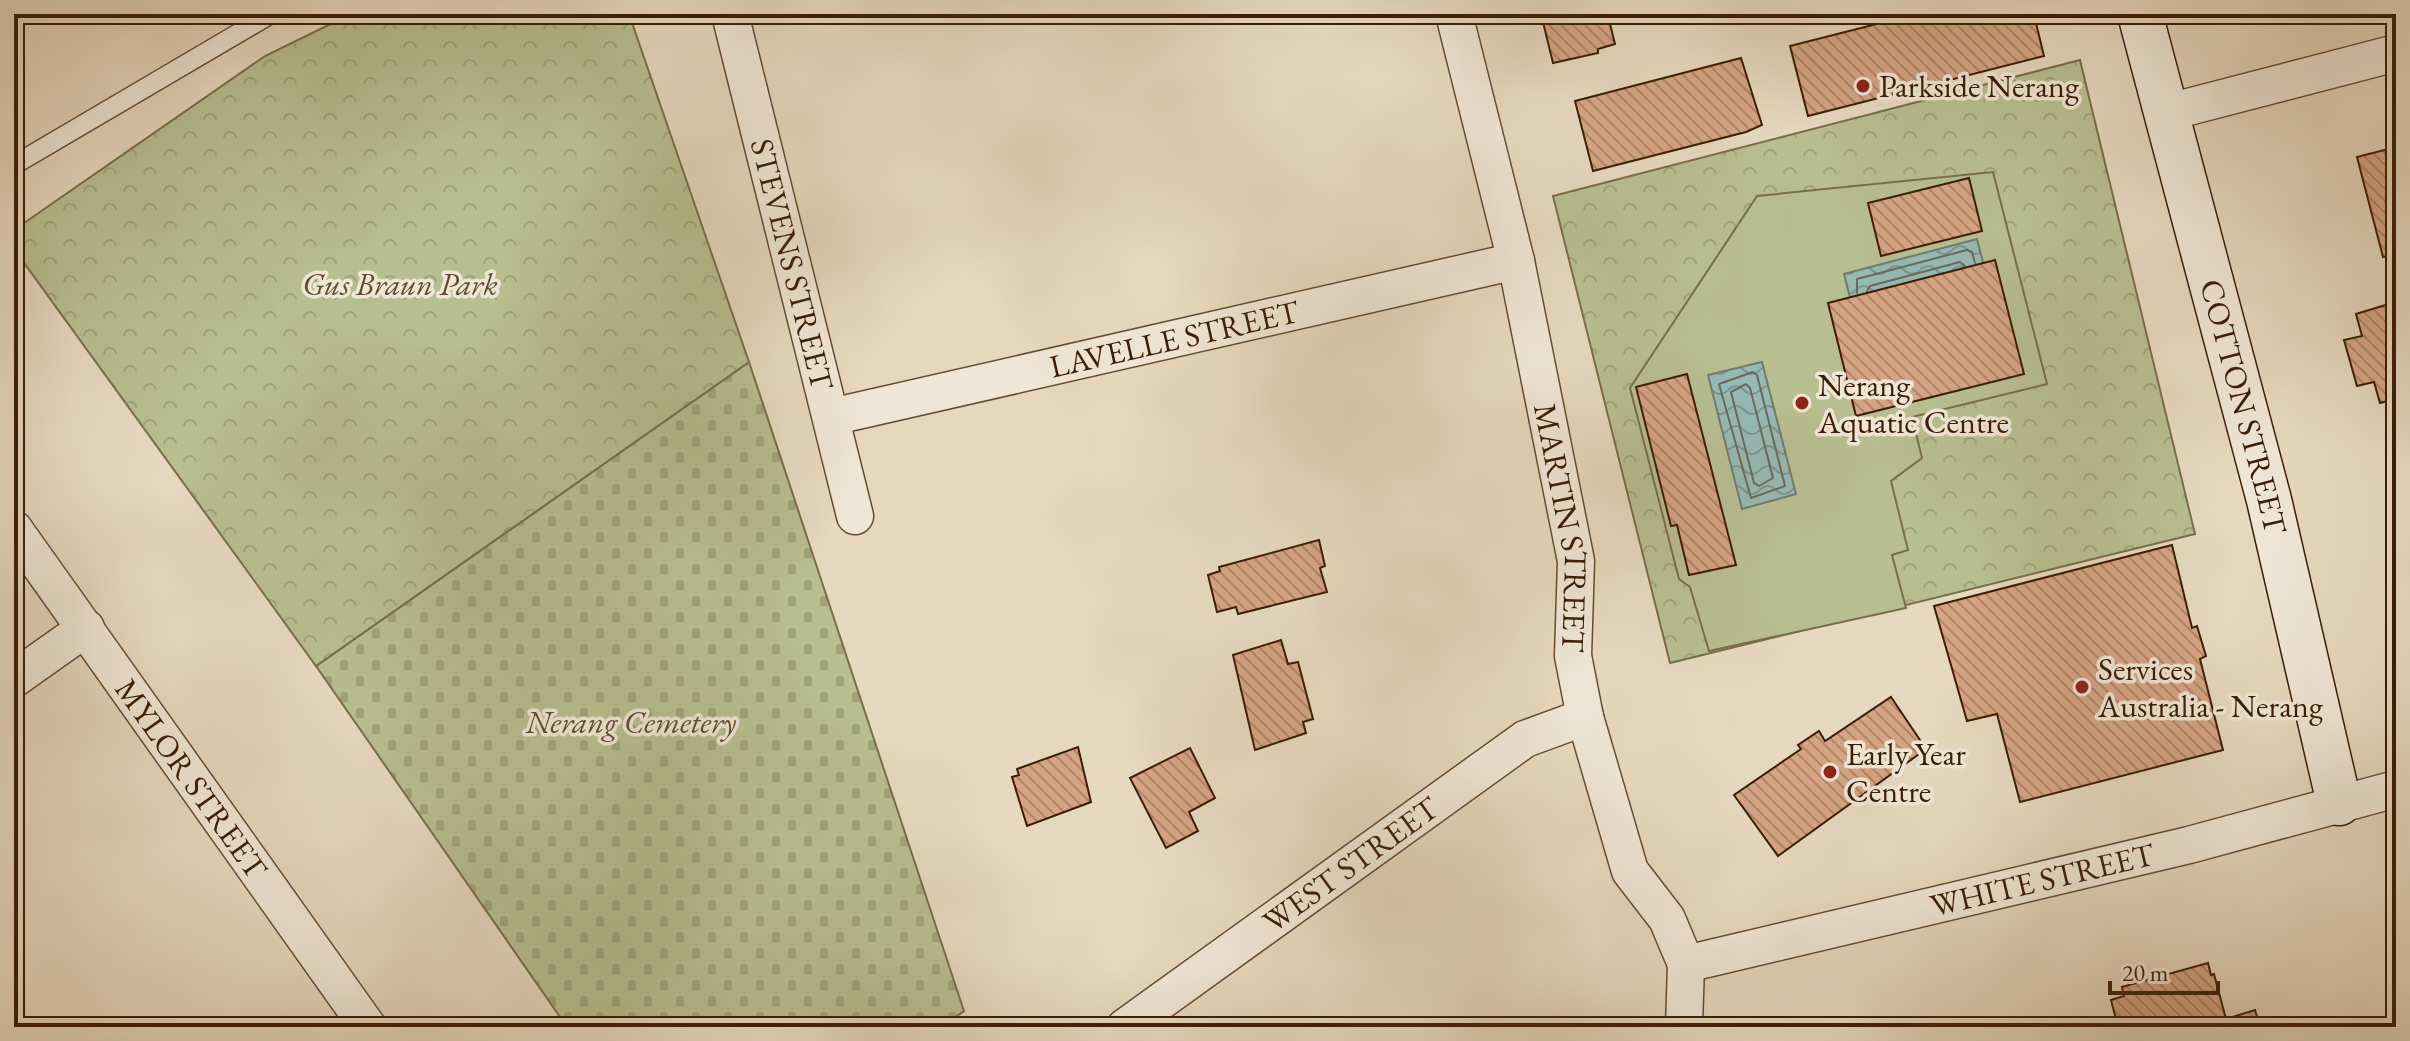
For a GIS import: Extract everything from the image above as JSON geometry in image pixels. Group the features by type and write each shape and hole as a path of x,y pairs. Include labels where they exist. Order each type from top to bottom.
{"street":[{"name":"STEVENS STREET","path":"730,14 855,516"},
{"name":"MARTIN STREET","path":"1454,14 1516,261 1576,561 1573,656 1585,717 1630,871 1667,919 1686,964 1684,1027"},
{"name":"COTTON STREET","path":"2140,14 2269,500 2339,803"},
{"path":"2165,113 2396,53"},
{"name":"LAVELLE STREET","path":"831,417 1516,261"},
{"name":"MYLOR STREET","path":"14,529 368,1027"},
{"path":"14,679 86,628"},
{"name":"WEST STREET","path":"1125,1027 1525,739 1585,717"},
{"name":"WHITE STREET","path":"1686,964 2189,845 2396,789"}],"lane":[{"path":"14,165 271,14"}],"green space":[{"name":"Gus Braun Park","path":"351,14 629,14 749,362 316,666 14,249 14,230 265,56"},
{"path":"2080,60 2195,534 1670,663 1553,196"},
{"name":"Nerang Aquatic Centre","path":"1993,172 2047,384 1912,417 1922,458 1891,481 1908,550 1892,555 1906,608 1709,651 1690,587 1679,579 1630,388 1757,196"},
{"name":"Nerang Cemetery","path":"749,362 964,1011 941,1027 567,1027 316,666"}],"water":[{"path":"1977,239 2011,371 1878,407 1844,274"},
{"path":"1762,362 1796,494 1742,509 1708,375"}],"building":[{"path":"1541,14 1608,16 1615,44 1598,49 1598,53 1553,63"},
{"name":"Parkside Nerang","path":"1916,14 2030,14 2031,20 2035,19 2044,56 1808,116 1790,46"},
{"path":"1741,58 1762,125 1746,132 1593,171 1575,101"},
{"path":"2396,147 2396,254 2383,257 2357,157"},
{"path":"1969,178 1982,231 1881,256 1868,203"},
{"path":"1995,260 2024,374 1856,416 1828,303"},
{"path":"2396,289 2396,399 2380,403 2374,382 2357,386 2344,340 2362,336 2356,314 2392,303 2388,291"},
{"path":"1687,374 1736,565 1689,575 1677,525 1671,526 1636,387"},
{"path":"2396,505 2396,539 2387,507"},
{"path":"1319,540 1325,566 1320,568 1327,592 1238,614 1236,607 1217,612 1208,575 1220,571 1219,567"},
{"name":"Services Australia - Nerang","path":"2172,545 2192,628 2197,626 2206,656 2200,659 2223,750 2020,802 1997,714 1967,721 1934,606"},
{"path":"1281,640 1288,664 1298,662 1313,719 1303,722 1306,733 1255,750 1233,655"},
{"name":"Early Year Centre","path":"1891,697 1926,749 1778,856 1734,795 1801,749 1798,745 1819,731 1825,741"},
{"path":"1078,747 1091,802 1027,826 1012,777 1019,775 1017,769"},
{"path":"1190,748 1215,798 1189,812 1198,831 1166,848 1130,778"},
{"path":"2208,963 2226,1019 2255,1010 2260,1027 2118,1027 2111,1000 2124,996 2122,987"}],"place":[{"name":"Parkside Nerang","path":"1863,86"},
{"name":"Nerang Aquatic Centre","path":"1802,403"},
{"name":"Services Australia - Nerang","path":"2082,687"},
{"name":"Early Year Centre","path":"1830,772"}]}
